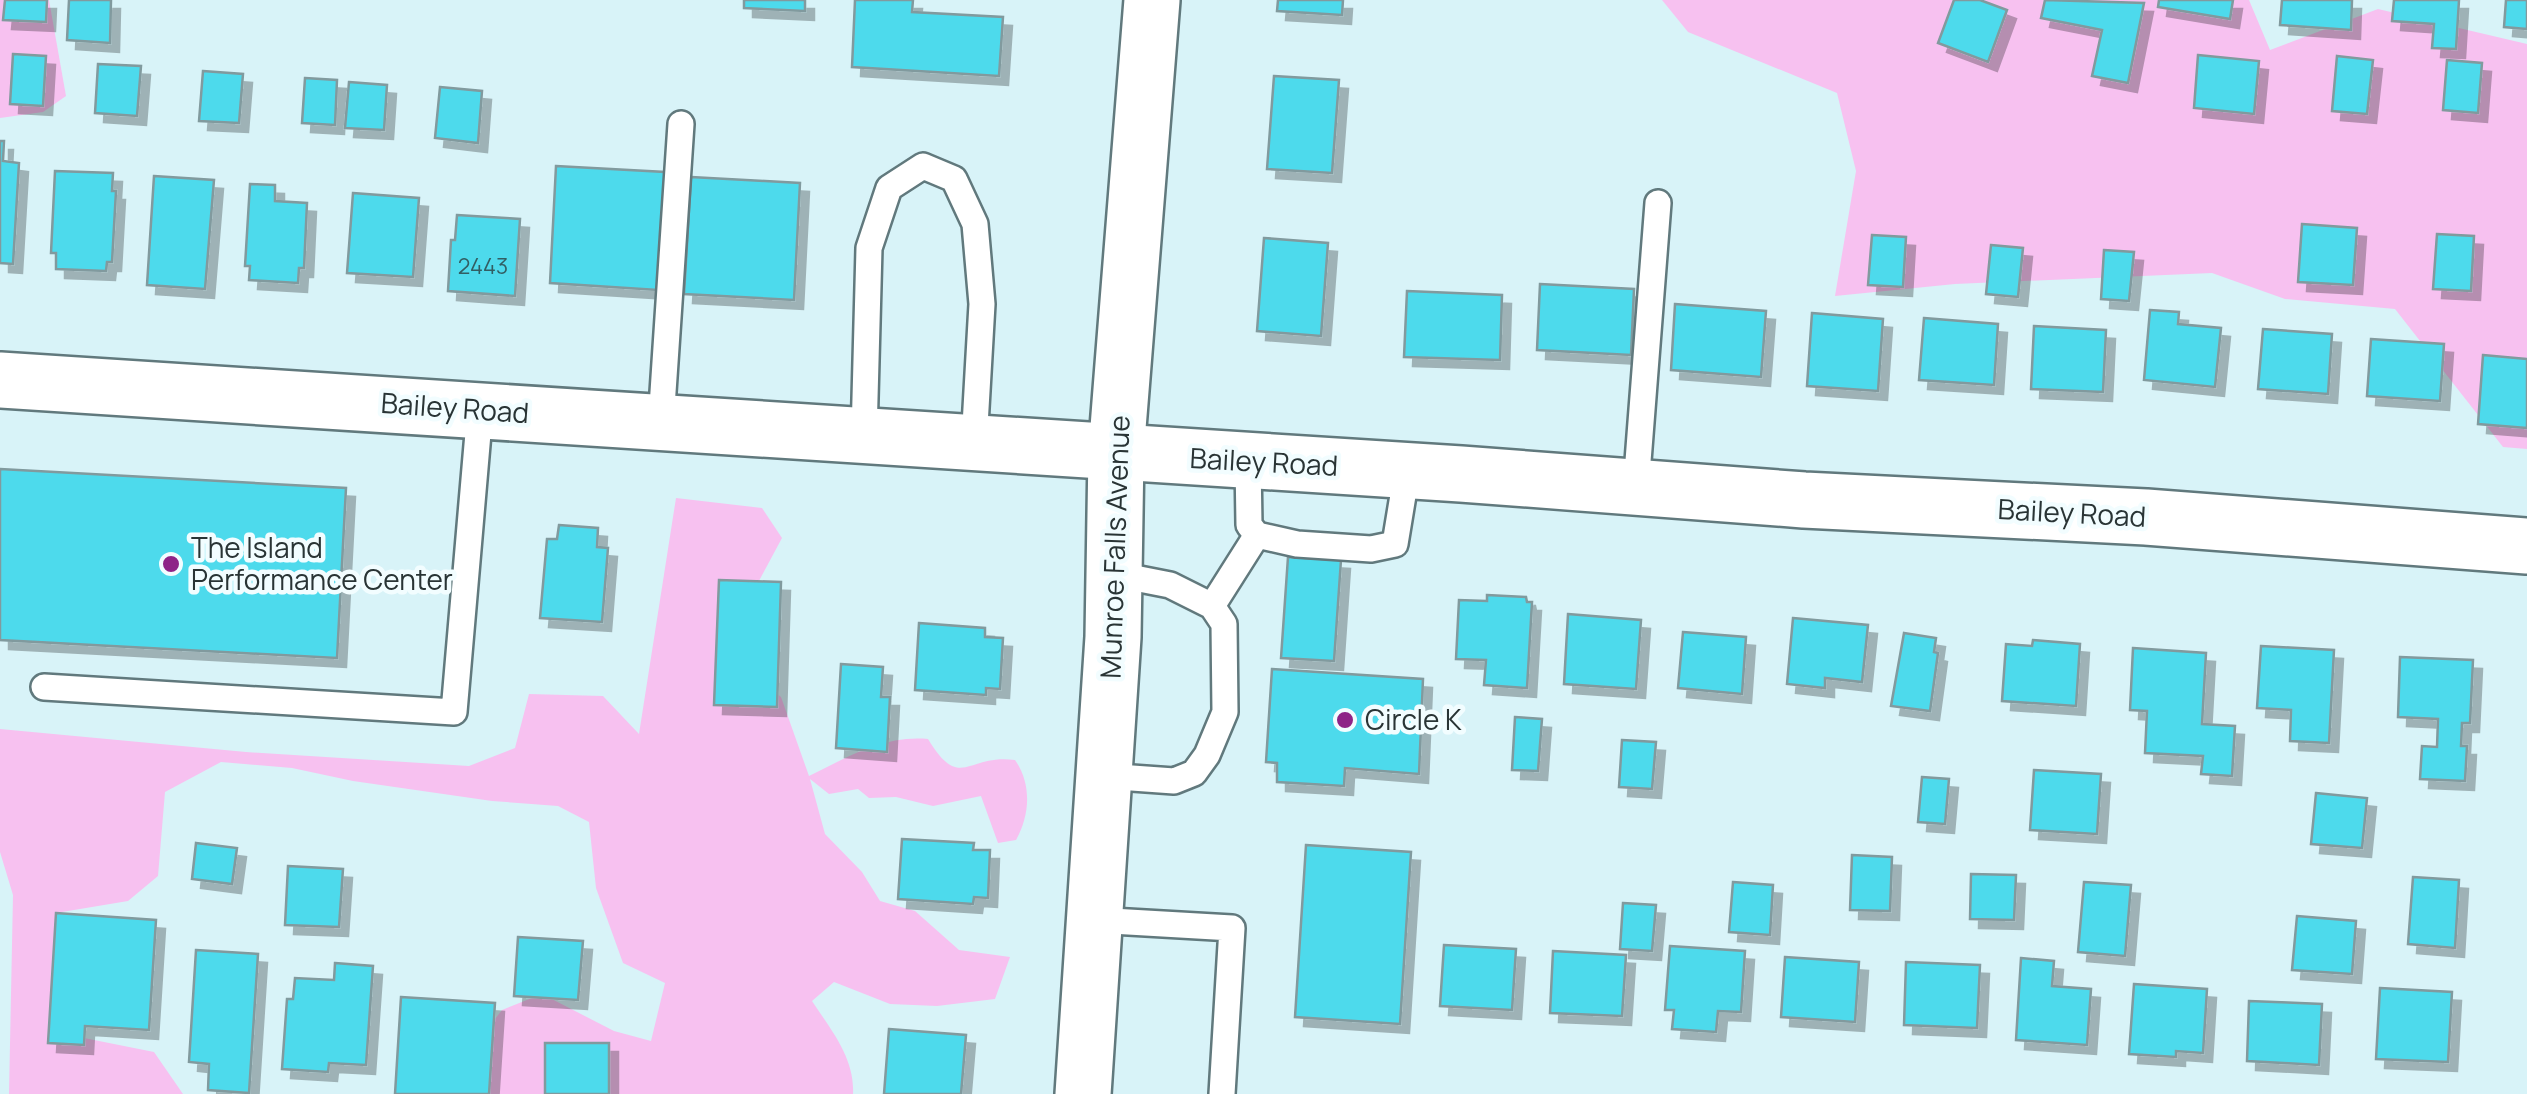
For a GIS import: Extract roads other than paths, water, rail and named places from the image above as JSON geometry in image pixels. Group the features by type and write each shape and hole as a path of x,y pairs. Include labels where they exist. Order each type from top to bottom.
{"street":[{"name":"Munroe Falls Avenue","path":"1083,1094 1104,776 1116,453 1152,0"},
{"name":"Bailey Road","path":"0,380 1804,500 2146,517 2527,546"}],"lane":[{"path":"660,422 680,124"},
{"path":"864,436 869,248 889,188 922,166 954,179 975,224 982,304 974,443"},
{"path":"1636,487 1658,204"},
{"path":"44,687 454,712 480,410"},
{"path":"1248,461 1249,525 1257,535 1297,544 1371,549 1395,544 1408,471"},
{"path":"1212,606 1257,535"},
{"path":"1104,776 1174,781 1194,773 1207,755 1225,712 1224,624 1212,606 1170,585 1114,574"},
{"path":"1094,920 1232,928 1222,1094"}],"place":[{"name":"The Island Performance Center","path":"171,564"},
{"name":"Circle K","path":"1345,720"}]}
